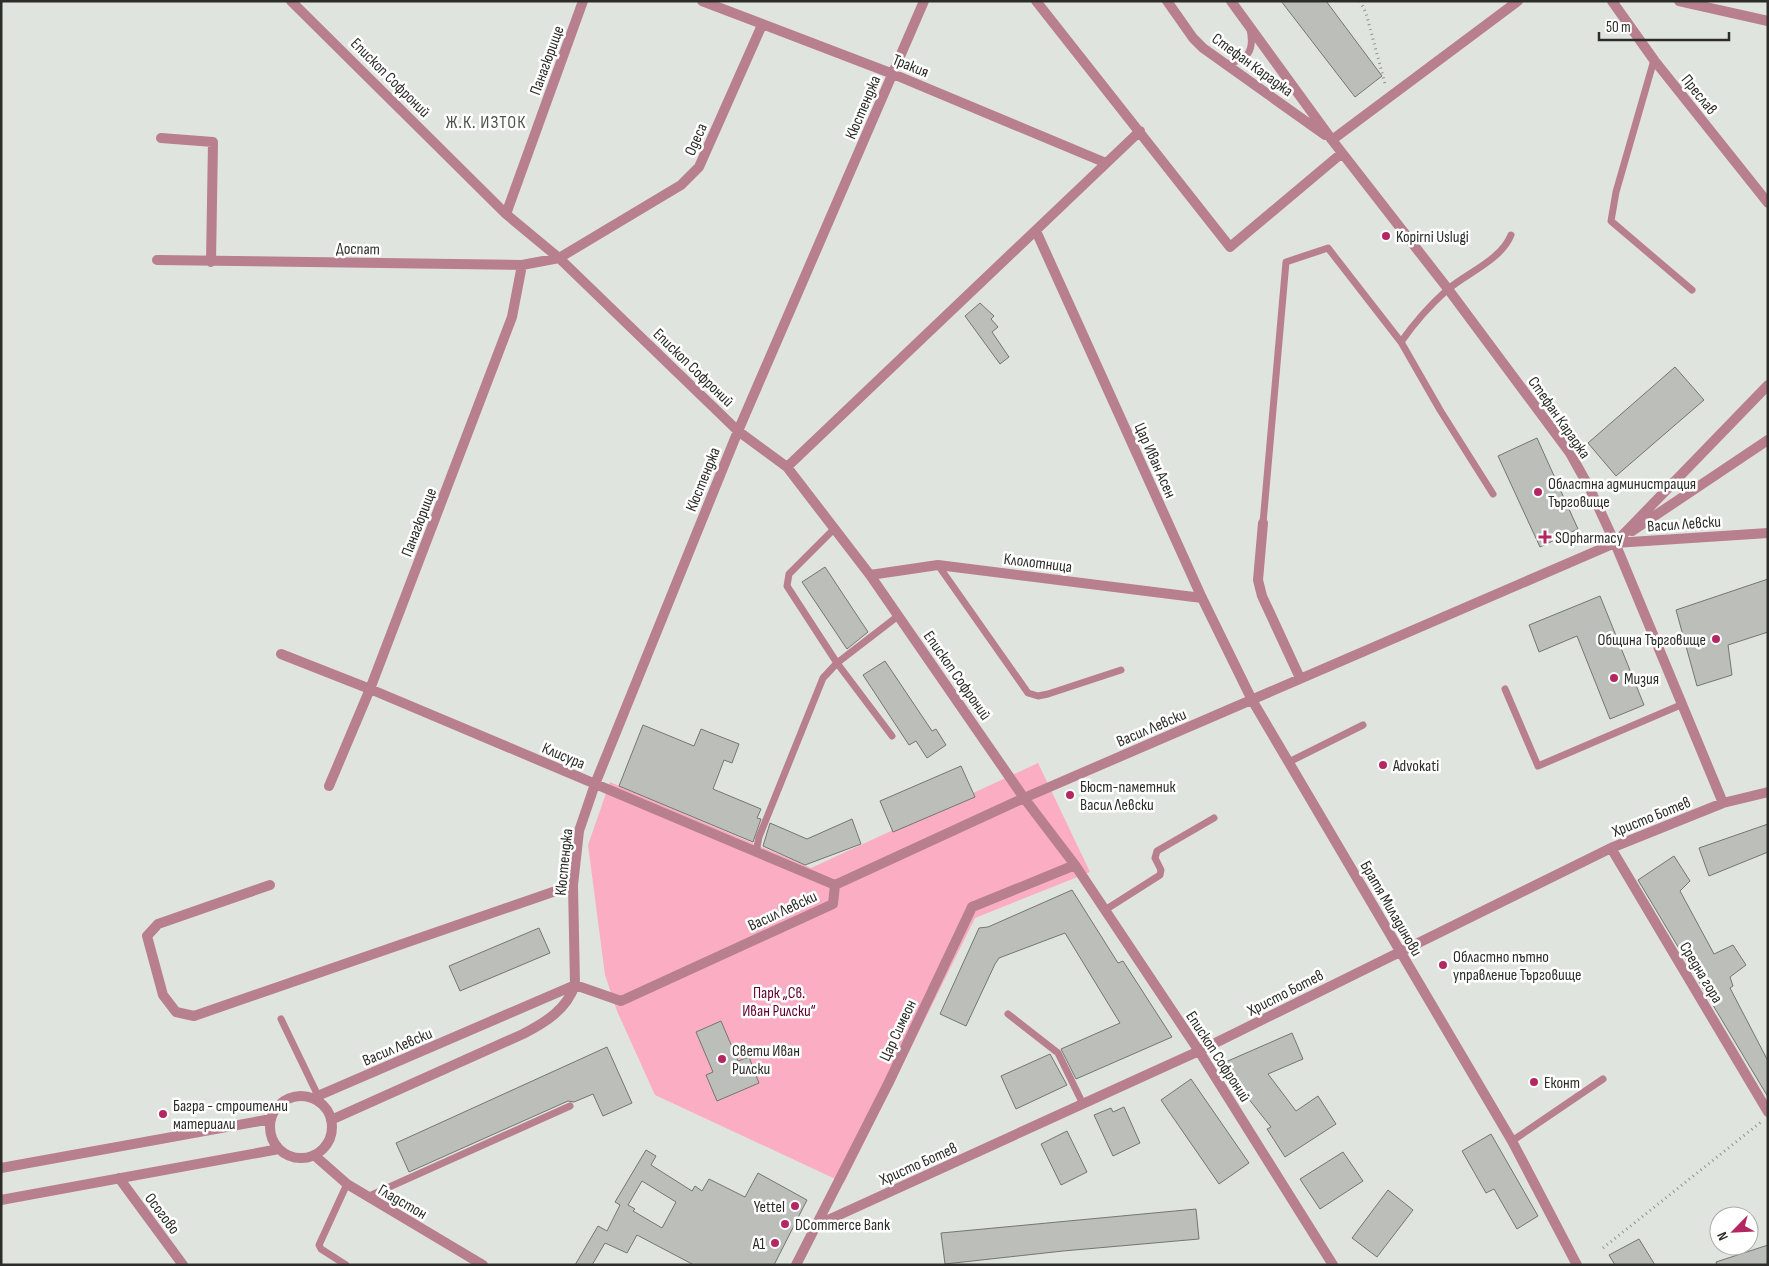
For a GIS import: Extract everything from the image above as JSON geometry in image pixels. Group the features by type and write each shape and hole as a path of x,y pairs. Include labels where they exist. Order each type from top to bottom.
{"street":[{"name":"Епископ Софроний","path":"291,1 506,214 559,258 738,430 787,467 870,575 1024,798 1075,865 1199,1052 1333,1265"},
{"name":"Панагюрище","path":"506,214 583,1"},
{"name":"Тракия","path":"702,1 893,74 1106,163"},
{"name":"Кюстенджа","path":"575,985 573,884 579,831 595,784 738,430 924,1"},
{"path":"1036,1 1230,247 1342,154"},
{"name":"Стефан Караджа","path":"1167,1 1193,38 1224,64 1332,140"},
{"name":"Стефан Караджа","path":"1231,1 1342,154 1448,289 1553,428 1590,489 1615,542 1723,803"},
{"path":"1332,140 1518,1"},
{"name":"Преслав","path":"1612,1 1654,60 1768,203"},
{"path":"1679,1 1768,21"},
{"name":"Одеса","path":"559,258 681,186 699,167 762,25"},
{"path":"787,467 1140,131"},
{"path":"161,138 213,142 211,262"},
{"name":"Цар Иван Асен","path":"1036,231 1202,598 1252,700"},
{"name":"Доспат","path":"157,260 522,265 559,258"},
{"name":"Панагюрище","path":"329,786 370,688 512,317 522,265"},
{"path":"1615,542 1768,385"},
{"path":"1615,542 1768,440"},
{"path":"1263,523 1258,580 1262,596 1300,678"},
{"name":"Васил Левски","path":"318,1100 575,985 621,1001 832,904 835,885 1024,798 1615,542 1768,533"},
{"name":"Клолотница","path":"870,575 938,565 1202,598"},
{"name":"Клисура","path":"281,654 370,688 835,885"},
{"name":"Братя Миладинови","path":"1252,700 1512,1141 1577,1265"},
{"name":"Христо Ботев","path":"817,1225 1199,1052 1611,848 1723,803 1768,792"},
{"name":"Средна гора","path":"1611,848 1768,1112"},
{"name":"Цар Симеон","path":"796,1265 889,1082 972,906 1075,865"},
{"path":"270,885 158,924 146,936 163,995 176,1012 194,1016 573,884"},
{"path":"331,1120 536,1027 558,1012 570,998 575,985"},
{"path":"303,1096 318,1100 331,1120 330,1136 327,1144 314,1155 296,1158 279,1149 273,1140 270,1129 275,1109 288,1099 303,1096"},
{"path":"1,1168 271,1119"},
{"path":"1,1200 279,1149"},
{"name":"Гладстон","path":"314,1155 347,1184 483,1265"},
{"name":"Осогово","path":"119,1178 184,1265"}],"lane":[{"path":"1224,64 1238,62 1246,57 1251,49 1250,26"},
{"path":"1654,60 1616,192 1611,221 1692,290"},
{"path":"1401,342 1419,316 1448,289 1506,247 1511,236"},
{"path":"1263,523 1286,262 1328,248 1401,342 1440,410 1493,494"},
{"path":"834,529 789,574 788,586 837,663 892,736"},
{"path":"938,565 1028,693 1038,696 1048,694 1121,670"},
{"path":"756,852 760,837 824,678 837,663 898,616"},
{"path":"1505,689 1538,766 1683,704"},
{"path":"1289,762 1363,725"},
{"path":"1104,910 1160,875 1161,870 1155,858 1157,851 1214,818"},
{"path":"1008,1014 1058,1053 1083,1104"},
{"path":"281,1019 318,1100"},
{"path":"1512,1141 1603,1079"},
{"path":"367,1197 570,1106"},
{"path":"346,1265 321,1249 319,1245 347,1184"}],"path":[{"path":"1360,1 1366,13 1388,98"},
{"path":"1603,1248 1768,1117"}],"green space":[{"name":"Парк „Св. Иван Рилски“","path":"1038,763 1090,872 975,918 844,1183 655,1095 617,1011 605,975 588,845 610,782 811,868"}],"building":[{"path":"1281,1 1326,1 1382,76 1355,97"},
{"path":"980,303 994,316 991,319 998,327 992,332 1009,357 1000,364 965,316"},
{"path":"1675,367 1704,400 1616,476 1588,443"},
{"name":"Областна администрация Търговище","path":"1537,438 1578,529 1540,547 1498,456"},
{"path":"825,567 868,632 847,649 802,582"},
{"name":"Община Търговище","path":"1768,579 1768,632 1728,645 1732,675 1697,686 1676,610"},
{"name":"Мизия","path":"1600,596 1644,705 1610,719 1577,636 1539,652 1529,625"},
{"path":"885,661 932,731 936,729 946,745 927,758 916,741 909,745 863,675"},
{"path":"643,725 694,746 701,729 739,744 732,763 724,760 713,789 761,809 757,818 761,819 753,842 619,786"},
{"path":"961,766 975,797 893,832 880,801"},
{"path":"852,819 861,844 805,865 763,846 770,823 807,839"},
{"path":"1768,824 1768,852 1709,876 1699,848"},
{"path":"1674,856 1690,881 1680,891 1714,954 1733,945 1746,965 1730,977 1733,986 1730,988 1768,1061 1768,1097 1638,880"},
{"path":"1072,890 1118,963 1123,961 1172,1037 1076,1079 1061,1049 1120,1023 1065,933 999,958 966,1026 940,1014 979,928 988,927"},
{"path":"539,928 550,953 460,991 449,966"},
{"name":"Свети Иван Рилски","path":"721,1021 738,1061 749,1057 759,1083 717,1101 706,1075 713,1072 696,1032"},
{"path":"1292,1033 1303,1059 1268,1074 1296,1111 1318,1096 1336,1124 1285,1157 1267,1129 1271,1127 1221,1064"},
{"path":"607,1047 632,1103 603,1116 593,1094 574,1102 568,1101 409,1172 396,1143"},
{"path":"1050,1054 1067,1085 1016,1109 1001,1076"},
{"path":"1191,1079 1249,1163 1219,1184 1161,1100"},
{"path":"1124,1107 1140,1143 1113,1156 1094,1115 1111,1108 1113,1112"},
{"path":"1067,1131 1087,1172 1061,1185 1041,1144"},
{"path":"1491,1134 1538,1216 1517,1229 1494,1189 1486,1193 1462,1151"},
{"path":"646,1150 656,1156 651,1165 692,1191 695,1186 702,1191 709,1179 745,1197 758,1173 807,1200 774,1265 694,1265 637,1235 627,1253 605,1243 592,1265 575,1265 598,1226 607,1231 620,1205 615,1202","holes":["642,1181 676,1202 662,1228 633,1211 635,1209 628,1205"]},
{"path":"1343,1152 1363,1181 1320,1209 1300,1179"},
{"path":"1388,1190 1413,1210 1377,1257 1352,1238"},
{"path":"1196,1209 1199,1239 945,1264 941,1233"},
{"path":"1639,1239 1655,1265 1615,1265 1609,1255"},
{"path":"1768,1245 1768,1265 1717,1265 1716,1262 1734,1256 1759,1256 1759,1248"}],"place":[{"name":"Kopirni Uslugi","path":"1386,236"},
{"name":"Областна администрация Търговище","path":"1538,492"},
{"name":"SOpharmacy","path":"1545,537"},
{"name":"Община Търговище","path":"1716,639"},
{"name":"Мизия","path":"1614,678"},
{"name":"Advokati","path":"1383,765"},
{"name":"Бюст-паметник Васил Левски","path":"1070,795"},
{"name":"Областно пътно управление Търговище","path":"1443,965"},
{"name":"Свети Иван Рилски","path":"722,1059"},
{"name":"Еконт","path":"1534,1082"},
{"name":"Багра - строителни материали","path":"163,1114"},
{"name":"Yettel","path":"795,1206"},
{"name":"DCommerce Bank","path":"785,1224"},
{"name":"A1","path":"775,1243"}],"district":[{"name":"Ж.К. ИЗТОК","path":"486,122"}]}
